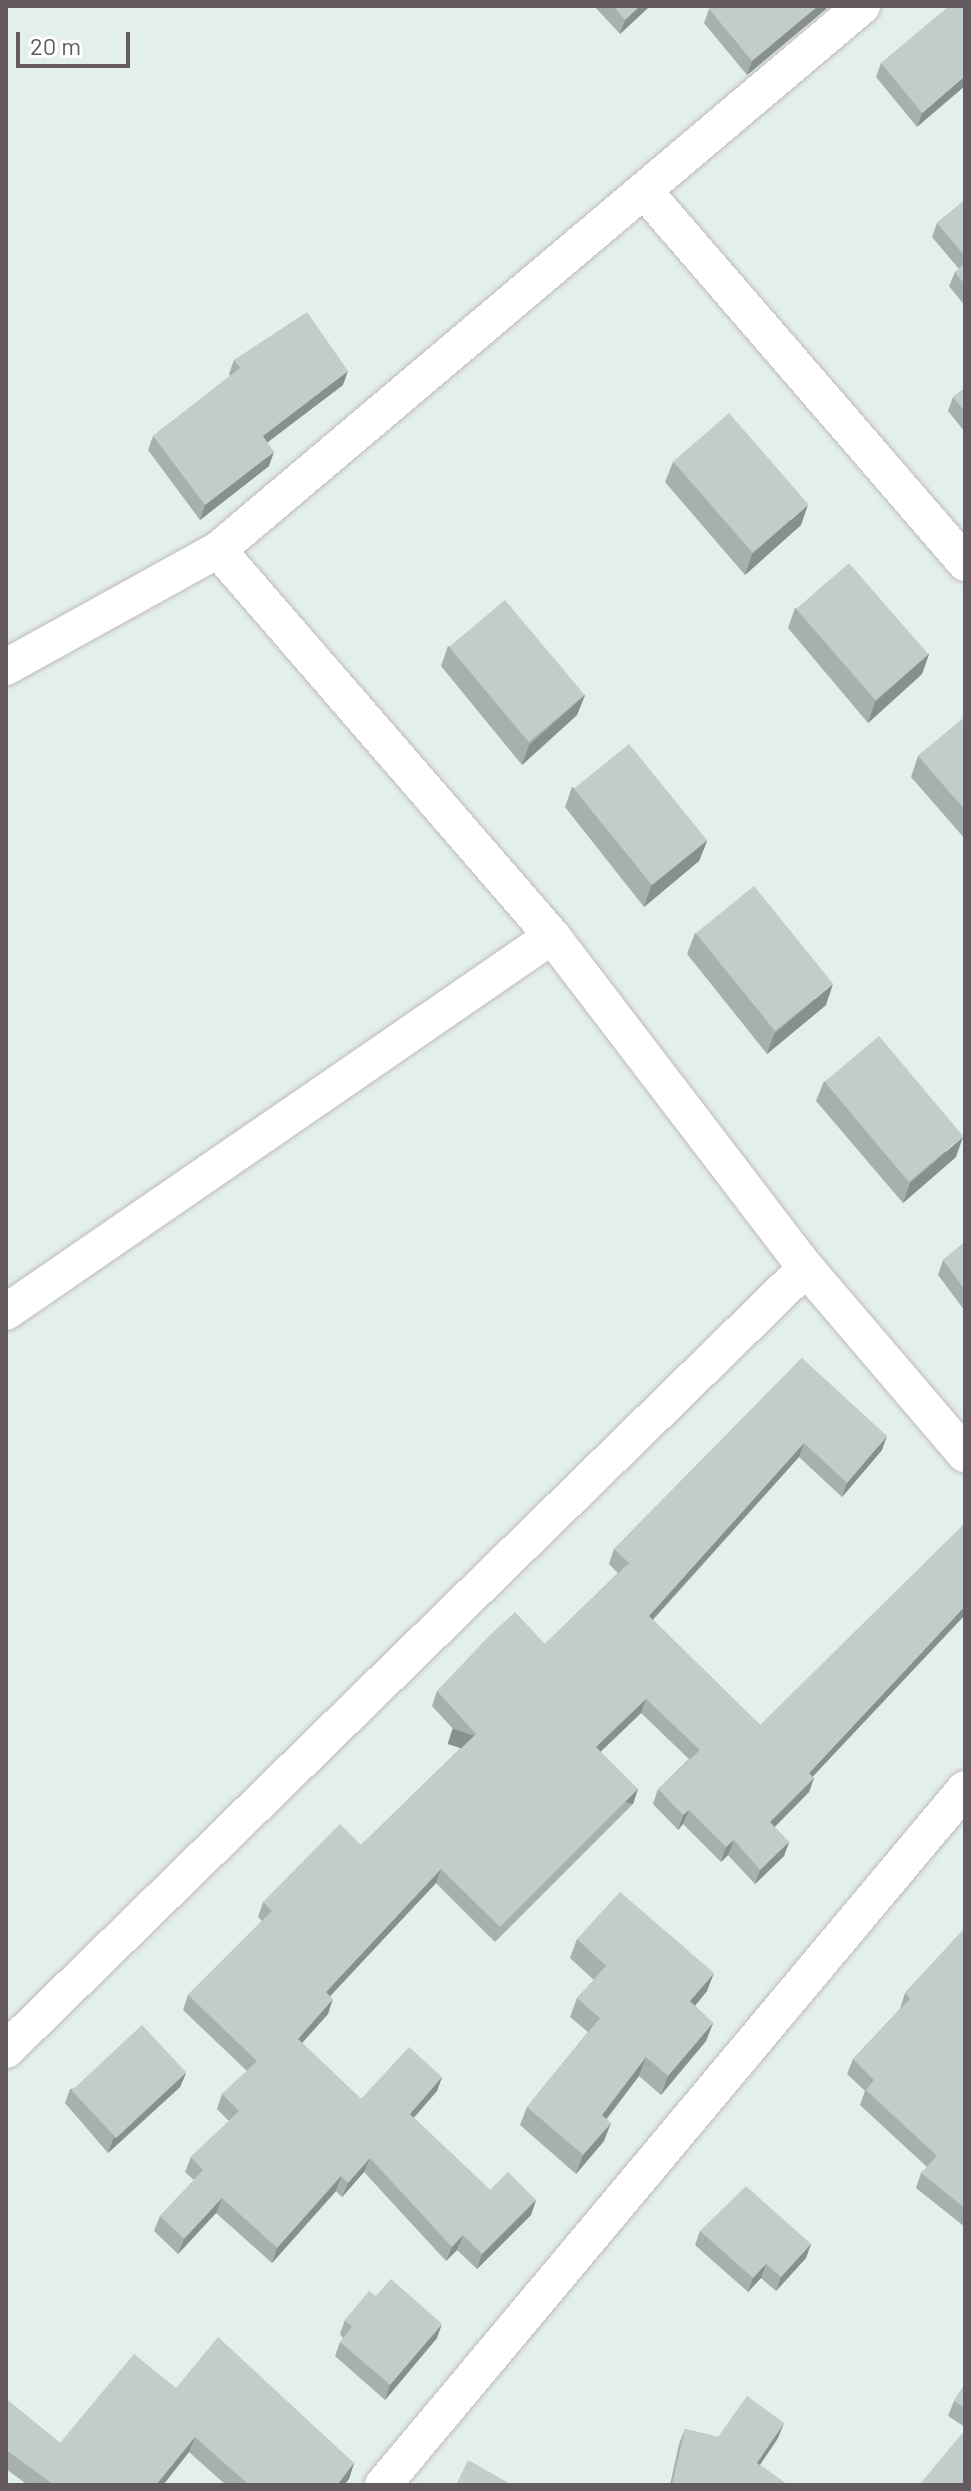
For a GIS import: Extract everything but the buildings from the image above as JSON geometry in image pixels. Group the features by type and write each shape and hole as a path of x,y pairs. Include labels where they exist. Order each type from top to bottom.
{"street":[{"path":"6,667 218,550 646,193 862,6"},
{"path":"646,193 965,563"},
{"path":"218,550 552,936 806,1268 962,1445"},
{"path":"6,1312 552,936"},
{"path":"6,2050 806,1268"},
{"path":"383,2485 965,1789"}]}
